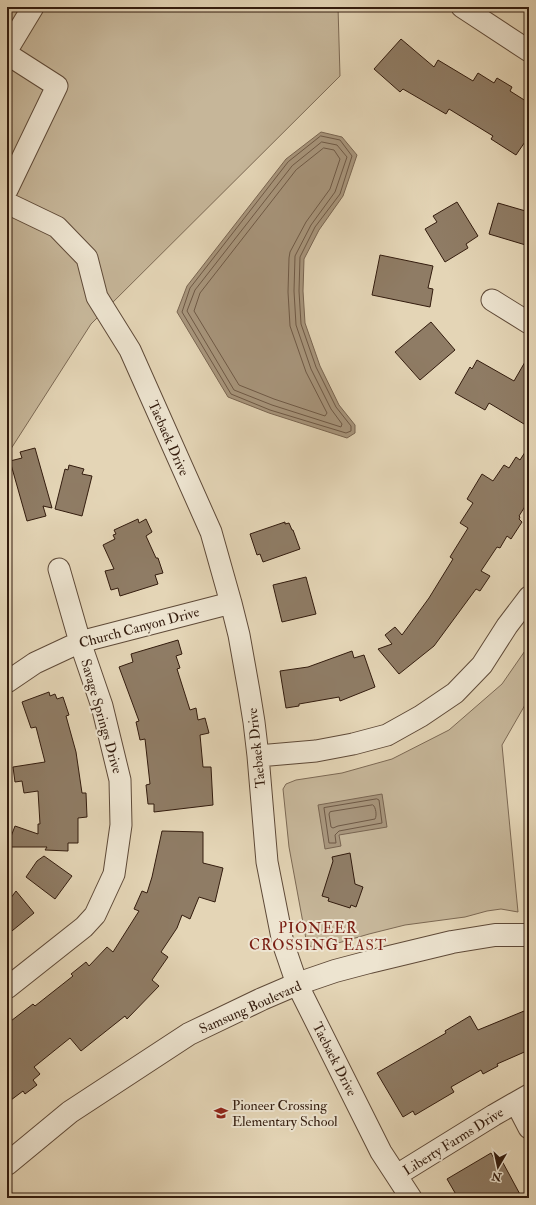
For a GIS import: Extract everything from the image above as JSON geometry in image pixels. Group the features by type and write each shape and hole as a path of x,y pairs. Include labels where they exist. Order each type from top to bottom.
{"street":[{"path":"7,50 33,7"},
{"path":"462,7 529,50"},
{"path":"7,54 57,86 7,190"},
{"name":"Taebaek Drive","path":"7,203 57,227 87,258 97,297 130,350 211,532 232,603 239,635 258,756 267,862 283,942 297,984 381,1152 411,1198"},
{"path":"492,300 529,323"},
{"name":"Savage Springs Drive","path":"7,988 84,927 95,915 114,874 121,825 120,780 102,706 80,642 59,569"},
{"name":"Church Canyon Drive","path":"7,682 35,663 80,642 232,603"},
{"path":"258,756 316,751 353,744 387,735 422,716 455,693 482,665 507,626 527,605"},
{"name":"Samsung Boulevard","path":"7,1164 70,1112 189,1034 297,984 349,968 452,942 495,935 529,935"},
{"path":"522,1099 529,1128"},
{"name":"Liberty Farms Drive","path":"397,1175 522,1099"}],"shaded area":[{"path":"7,7 338,7 340,76 91,324 7,455"},
{"path":"529,645 529,698 502,745 518,912 501,909 487,911 465,917 405,925 321,948 311,947 306,939 289,847 283,789 286,784 296,780 342,773 392,759 449,730 502,684"}],"water":[{"path":"321,132 342,137 357,155 343,196 319,230 304,259 303,291 305,323 320,366 339,405 355,425 355,433 347,438 269,413 228,397 177,312 187,286 286,159"},
{"path":"382,794 387,827 339,835 341,846 325,849 318,805"}],"building":[{"path":"401,39 434,67 438,60 473,81 478,73 494,83 497,78 512,87 510,91 529,103 529,136 516,155 491,139 493,136 449,109 446,114 403,89 400,92 374,69"},
{"path":"457,202 478,236 466,244 468,248 445,262 425,229 437,222 433,216"},
{"path":"498,203 529,212 529,246 489,234"},
{"path":"380,255 433,266 428,288 433,289 430,307 372,295"},
{"path":"431,322 455,350 420,380 395,352"},
{"path":"529,355 529,427 489,403 485,410 455,393 470,367 472,369 477,360 514,381"},
{"path":"529,446 529,500 519,516 519,519 522,522 511,539 507,536 500,548 497,547 481,571 490,576 480,591 476,589 434,646 399,674 378,649 392,644 385,635 395,627 402,635 429,598 453,559 450,557 468,528 460,523 473,503 467,499 482,474 493,481 504,465 509,468 516,457 520,460"},
{"path":"35,448 52,508 43,506 46,516 27,521 10,461 22,458 20,452"},
{"path":"69,465 84,469 82,474 92,476 82,516 55,509 65,469 68,470"},
{"path":"138,519 139,523 146,519 152,532 146,536 156,558 158,558 163,573 155,575 158,584 120,596 118,588 111,590 105,571 114,569 103,545 115,539 113,535 116,534 114,530"},
{"path":"285,522 285,524 289,523 293,530 300,549 263,562 260,554 257,555 250,534"},
{"path":"306,577 316,614 282,622 273,585"},
{"path":"178,640 182,654 176,656 180,668 177,669 190,710 196,708 198,720 205,718 209,733 200,735 203,767 211,767 213,805 154,812 154,804 148,804 146,785 150,784 145,739 140,740 136,722 139,721 119,667 133,662 131,654"},
{"path":"352,651 354,658 364,655 375,687 340,701 339,697 299,704 299,706 286,708 280,671 308,667"},
{"path":"49,692 50,696 55,694 57,699 63,697 69,715 66,716 76,752 82,793 86,793 87,817 78,818 78,843 68,843 68,851 45,850 47,847 7,847 15,826 38,834 38,824 40,824 38,791 24,793 22,781 15,782 13,767 45,762 36,727 31,728 22,702"},
{"path":"162,831 203,832 203,863 223,868 215,902 199,897 190,919 182,915 177,928 161,952 168,957 152,980 159,986 127,1019 125,1016 81,1051 70,1038 34,1067 40,1074 33,1080 37,1085 25,1094 23,1091 7,1103 7,1024 33,1004 35,1006 73,976 71,974 86,962 89,966 107,947 113,952 139,911 134,909 142,891 147,893"},
{"path":"350,853 355,884 363,887 356,907 351,905 350,908 328,901 329,898 322,896 333,861 332,857"},
{"path":"44,856 72,876 55,899 26,877 37,861"},
{"path":"16,891 34,913 7,935 7,903"},
{"path":"529,1009 529,1050 497,1064 498,1066 483,1074 481,1070 451,1087 454,1092 415,1115 413,1111 403,1117 377,1073 446,1033 445,1031 470,1016 478,1030"},
{"path":"491,1153 497,1164 502,1161 522,1198 458,1198 447,1179"}],"place":[{"name":"Pioneer Crossing Elementary School","path":"221,1113"}],"district":[{"name":"PIONEER CROSSING EAST","path":"318,936"}]}
